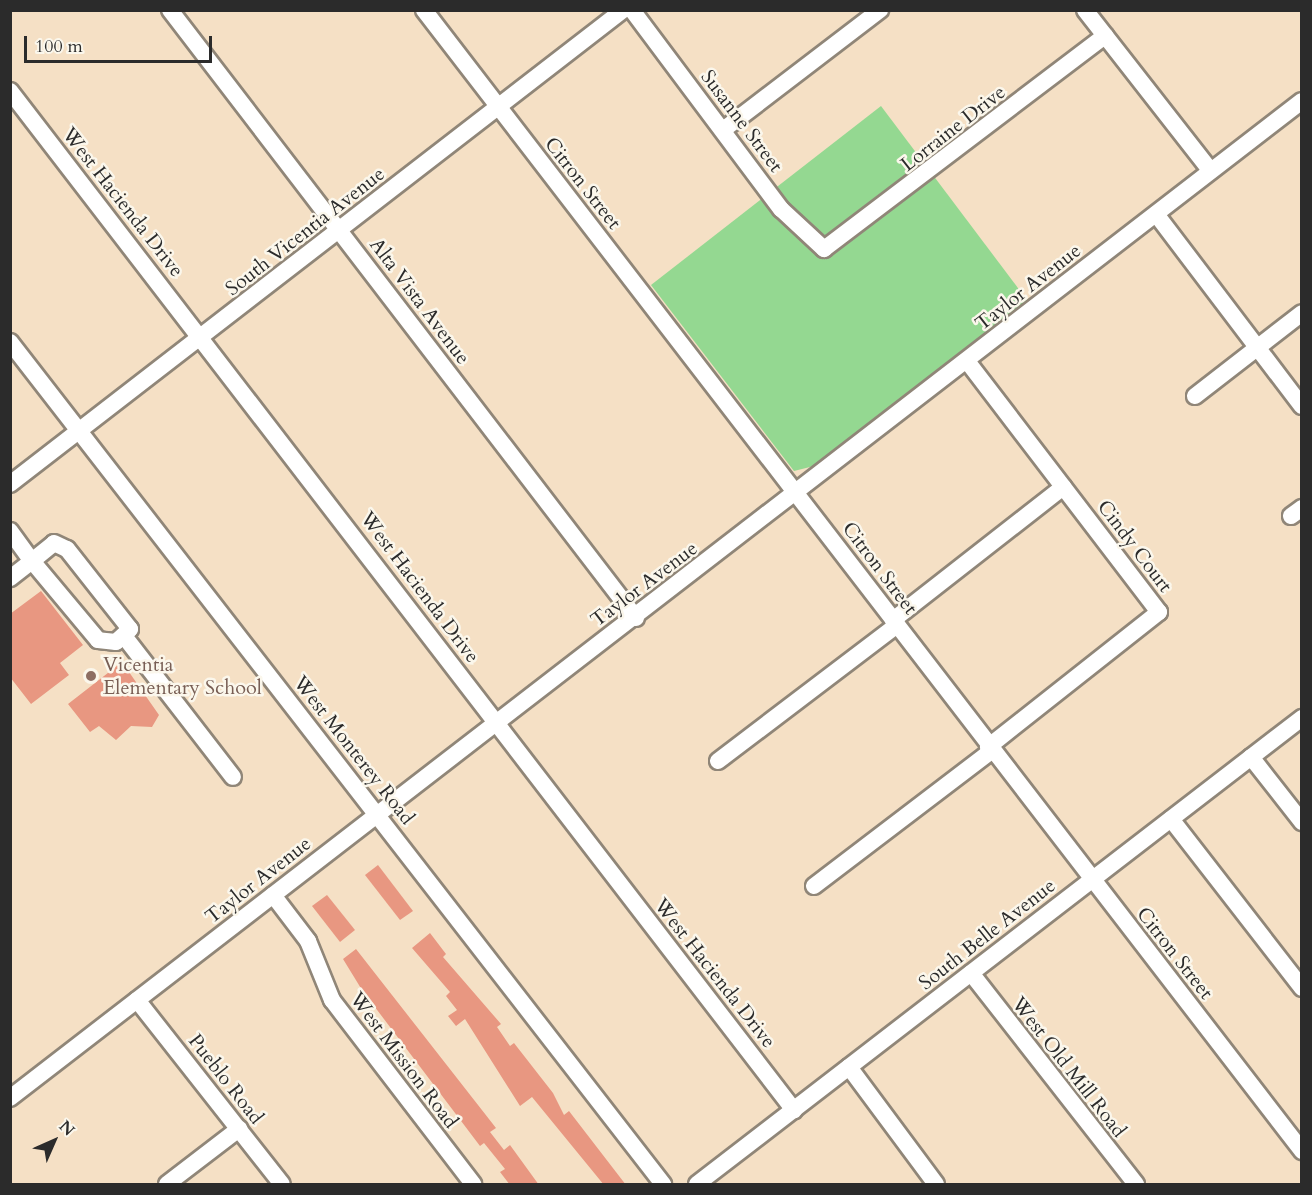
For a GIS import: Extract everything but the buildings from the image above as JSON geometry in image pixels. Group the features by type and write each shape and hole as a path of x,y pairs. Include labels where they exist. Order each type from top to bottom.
{"street":[{"name":"Alta Vista Avenue","path":"170,10 636,618"},
{"name":"Citron Street","path":"424,10 797,493 990,749 1302,1151"},
{"name":"South Vicentia Avenue","path":"10,484 202,338 623,10"},
{"name":"Susanne Street","path":"632,10 781,209 824,249"},
{"path":"723,130 880,10"},
{"path":"1085,10 1211,171"},
{"name":"Lorraine Drive","path":"824,249 1105,36"},
{"name":"West Hacienda Drive","path":"10,91 794,1110"},
{"name":"Taylor Avenue","path":"10,1098 496,722 636,618 1302,101"},
{"path":"1156,214 1302,406"},
{"path":"1195,396 1302,313"},
{"name":"West Monterey Road","path":"10,342 663,1185"},
{"name":"Cindy Court","path":"967,361 1160,612 990,749"},
{"path":"718,761 1063,486"},
{"path":"10,531 32,561 98,639 107,644 124,636 130,629 61,543 32,561 10,578"},
{"path":"124,636 233,777"},
{"name":"South Belle Avenue","path":"697,1185 1302,718"},
{"path":"814,886 990,749"},
{"path":"1251,757 1302,822"},
{"path":"1171,819 1302,988"},
{"name":"West Mission Road","path":"273,895 308,940 332,1000 473,1185"},
{"name":"West Old Mill Road","path":"971,973 1136,1185"},
{"name":"Pueblo Road","path":"137,1000 282,1185"},
{"path":"849,1067 936,1185"},
{"path":"167,1185 239,1129"}],"green space":[{"path":"881,106 1027,300 814,466 794,471 651,285"}],"place":[{"name":"Vicentia Elementary School","path":"91,676"}]}
